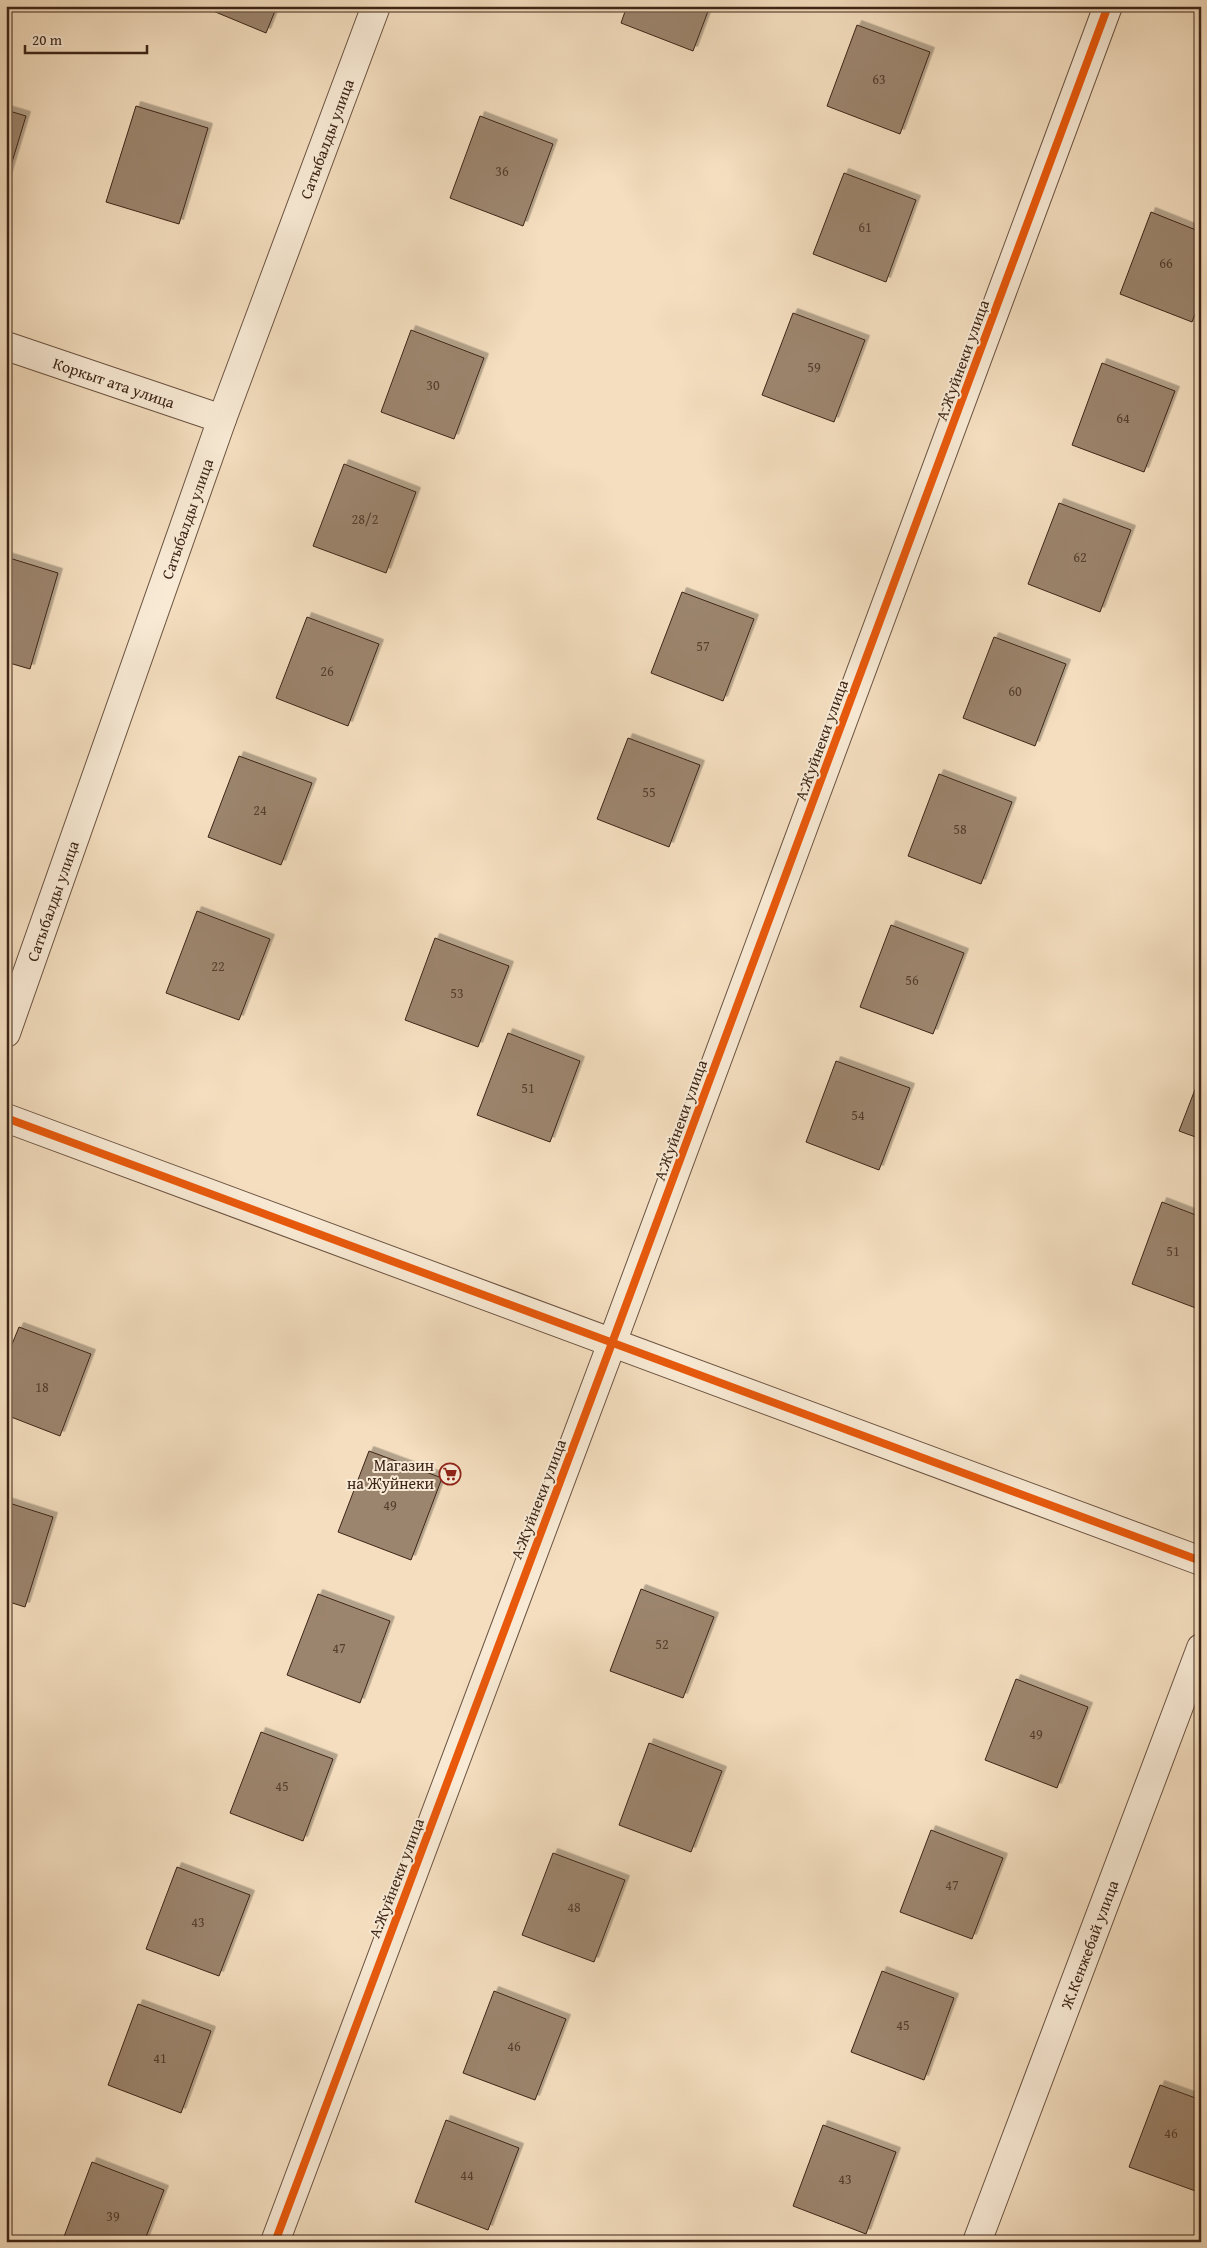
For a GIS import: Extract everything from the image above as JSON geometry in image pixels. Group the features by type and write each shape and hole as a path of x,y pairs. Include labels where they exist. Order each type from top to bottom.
{"street":[{"name":"Сатыбалды улица","path":"6,1033 222,419 376,6"},
{"name":"А.Жуйнеки улица","path":"274,2242 612,1342 1108,6"},
{"name":"Коркыт ата улица","path":"6,346 222,419"},
{"path":"6,1118 1201,1562"},
{"name":"Ж.Кенжебай улица","path":"977,2242 1201,1648"}],"building":[{"path":"201,6 277,6 266,33"},
{"path":"627,6 710,6 693,51 621,23"},
{"path":"857,25 930,52 900,134 827,106"},
{"path":"136,106 208,128 179,224 106,202"},
{"path":"6,110 26,116 6,182"},
{"path":"480,116 553,144 523,226 450,198"},
{"path":"844,173 916,200 886,282 813,254"},
{"path":"1151,212 1201,232 1201,299 1192,322 1120,294"},
{"path":"793,313 865,340 834,422 762,395"},
{"path":"411,330 484,358 454,439 381,412"},
{"path":"1102,363 1175,391 1144,472 1072,445"},
{"path":"344,464 416,492 386,573 313,546"},
{"path":"1059,503 1131,530 1100,612 1028,584"},
{"path":"6,557 58,573 30,669 6,662"},
{"path":"682,592 754,619 723,701 651,673"},
{"path":"307,617 379,644 348,726 276,698"},
{"path":"994,637 1066,664 1035,746 963,718"},
{"path":"628,738 700,765 669,847 597,819"},
{"path":"239,756 312,783 281,865 208,837"},
{"path":"939,774 1012,802 981,884 908,856"},
{"path":"197,911 270,939 239,1020 166,993"},
{"path":"891,925 964,953 933,1034 860,1007"},
{"path":"435,938 509,966 478,1047 405,1020"},
{"path":"508,1033 580,1061 550,1142 477,1115"},
{"path":"836,1061 910,1088 879,1170 806,1142"},
{"path":"1201,1074 1201,1139 1179,1131"},
{"path":"1162,1202 1201,1217 1201,1310 1132,1284"},
{"path":"19,1327 91,1354 60,1436 6,1415 6,1359"},
{"path":"369,1451 442,1478 411,1560 338,1532"},
{"path":"6,1502 53,1517 25,1607 6,1601"},
{"path":"641,1589 714,1617 683,1698 610,1671"},
{"path":"318,1594 390,1621 360,1703 287,1675"},
{"path":"1016,1679 1088,1707 1057,1788 985,1760"},
{"path":"261,1732 333,1759 303,1841 230,1813"},
{"path":"649,1743 722,1771 691,1852 619,1825"},
{"path":"931,1830 1003,1858 972,1939 900,1912"},
{"path":"553,1853 625,1880 594,1962 522,1935"},
{"path":"177,1867 250,1895 219,1976 146,1949"},
{"path":"882,1971 954,1998 924,2080 851,2052"},
{"path":"494,1991 566,2019 535,2100 463,2073"},
{"path":"138,2004 211,2031 181,2113 108,2085"},
{"path":"1160,2085 1201,2100 1201,2193 1129,2167"},
{"path":"446,2120 519,2148 488,2230 415,2202"},
{"path":"823,2125 896,2152 866,2234 793,2206"},
{"path":"92,2162 164,2190 144,2242 62,2242"}],"cycle path":[{"path":"275,2242 612,1343 1108,6"},
{"path":"6,1118 1201,1561"}],"place":[{"name":"Магазин на Жуйнеки","path":"450,1474"}]}
